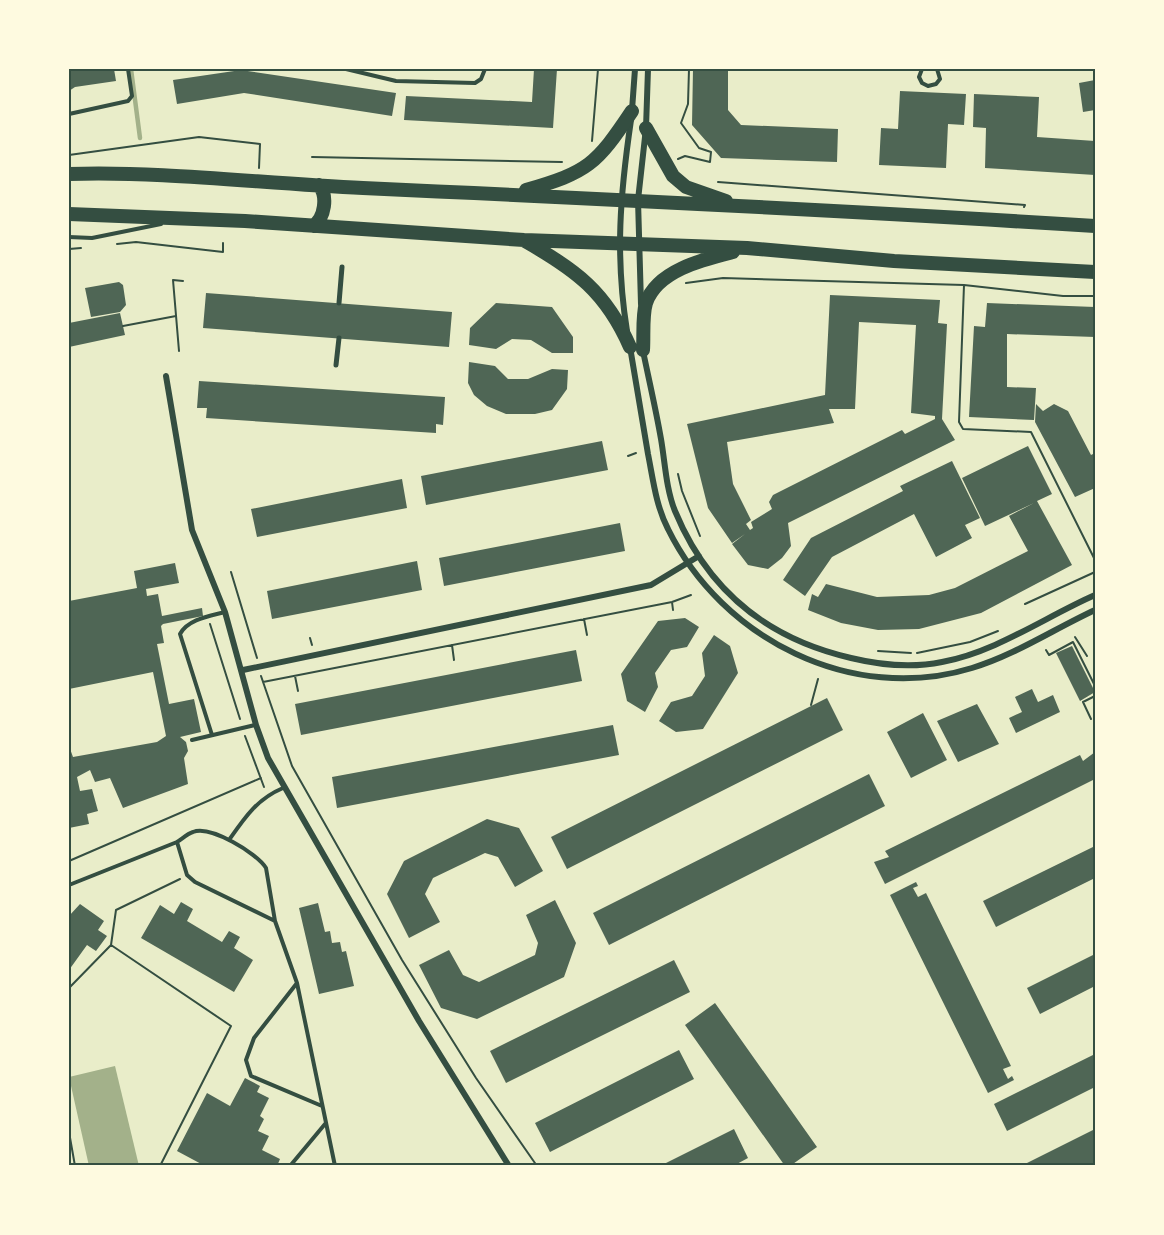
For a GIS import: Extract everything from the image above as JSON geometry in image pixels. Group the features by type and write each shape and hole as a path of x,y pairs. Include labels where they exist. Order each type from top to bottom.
{"highway":[{"path":"515,194 563,179 588,167 606,149 632,111"},
{"path":"646,128 673,176 686,187 745,208"},
{"path":"69,174 259,180 319,185 620,198 745,208 1095,226"},
{"path":"313,226 321,220 323,215 323,192 319,185"},
{"path":"69,214 313,226 524,240 747,248 894,261 1095,272"},
{"path":"524,240 572,270 597,291 637,348"},
{"path":"637,348 646,302 658,285 684,267 747,248"}],"street":[{"path":"634,69 632,111 620,198 619,242 623,304 637,348 672,503 699,556 726,592 759,620 785,636 834,654 866,661 896,664 941,662 997,642 1095,595"},
{"path":"648,69 646,128 638,200 637,348 656,494 667,528 688,563 719,600 754,631 786,651 818,664 865,675 917,678 971,668 1003,656 1095,610"},
{"path":"339,303 342,267"},
{"path":"336,365 339,338"},
{"path":"166,376 192,530 225,612 243,670 256,725 283,788 419,1021 509,1166"},
{"path":"243,670 651,585 699,556"},
{"path":"997,642 1003,656"},
{"path":"941,662 942,675"}],"lane":[{"path":"69,114 128,101 132,96 129,69"},
{"path":"346,69 396,81 475,83 481,79 485,69"},
{"path":"922,69 919,77 922,83 928,86 936,84 940,78 936,69"},
{"path":"69,237 92,238 185,219"},
{"path":"212,735 180,634 184,627 225,612"},
{"path":"192,740 256,725"},
{"path":"229,840 249,810 268,795 283,788"},
{"path":"69,885 177,842 194,831 211,832 229,840 265,865 275,921 297,983 335,1166"},
{"path":"177,842 188,875 195,882 275,921"},
{"path":"297,983 254,1038 246,1060 251,1076 322,1106"},
{"path":"290,1166 326,1123"}],"path":[{"path":"587,150 594,130 598,69"},
{"path":"670,163 686,156 710,162 711,152 699,148 681,123 688,104 689,69"},
{"path":"69,155 200,137 260,144 259,180"},
{"path":"312,157 527,163 568,160"},
{"path":"715,181 1024,205"},
{"path":"114,244 136,242 223,252 223,243"},
{"path":"69,249 91,247"},
{"path":"677,285 723,278 964,285 1063,296 1095,296"},
{"path":"179,351 173,280 183,280"},
{"path":"964,285 959,422 963,429 1031,432 1095,560"},
{"path":"123,326 176,316"},
{"path":"677,470 682,494 703,542"},
{"path":"231,572 258,667 292,766 402,960 476,1078 537,1166"},
{"path":"1025,604 1095,572"},
{"path":"263,682 672,602 691,595"},
{"path":"672,602 673,610"},
{"path":"208,617 243,729 268,795"},
{"path":"584,619 587,635"},
{"path":"873,651 915,654 936,651 1001,630"},
{"path":"1075,636 1087,656"},
{"path":"310,638 312,645"},
{"path":"1047,650 1049,655 1073,642 1095,686"},
{"path":"452,645 454,660"},
{"path":"294,676 298,691"},
{"path":"810,705 818,679"},
{"path":"1090,719 1083,702 1095,696"},
{"path":"69,861 261,778"},
{"path":"69,988 111,945 116,910 188,875"},
{"path":"111,945 231,1026 160,1166"},
{"path":"69,1132 75,1166"}],"shaded area":[{"path":"115,1066 139,1166 89,1166 69,1077"}],"building":[{"path":"69,69 114,69 116,81 75,87 69,91"},
{"path":"534,69 557,69 553,128 404,120 406,96 532,102"},
{"path":"693,69 728,69 728,110 741,125 838,129 837,162 721,158 692,125"},
{"path":"241,70 396,93 392,116 244,93 177,104 173,80"},
{"path":"1095,80 1095,110 1083,112 1079,83"},
{"path":"900,91 966,94 964,125 948,124 946,168 879,165 881,128 898,129"},
{"path":"974,94 1039,97 1037,137 1095,141 1095,175 985,168 986,128 973,127"},
{"path":"119,282 123,285 126,305 120,312 91,317 85,288"},
{"path":"206,293 452,312 449,347 203,328"},
{"path":"830,295 940,300 938,323 947,324 942,419 955,440 788,523 791,546 782,558 768,569 748,565 732,544 745,534 732,543 708,508 687,424 825,395","holes":["859,322 916,325 911,413 935,416 935,419 905,434 902,430 773,495 769,502 772,509 751,522 753,528 750,530 746,524 751,520 733,484 727,442 834,423 829,409 855,409"]},
{"path":"496,303 552,307 573,337 573,353 552,353 531,340 512,339 496,349 469,345 470,328"},
{"path":"987,303 1095,307 1095,337 1007,334 1007,387 1036,388 1034,420 969,417 974,326 985,327"},
{"path":"120,313 125,335 69,347 69,323"},
{"path":"469,362 495,366 508,379 528,379 552,369 568,370 567,389 552,410 535,414 506,414 487,406 474,395 468,383"},
{"path":"199,381 445,397 443,425 436,424 436,433 206,418 207,408 197,408"},
{"path":"1036,404 1043,411 1054,404 1068,411 1091,455 1095,453 1095,488 1075,497 1035,422"},
{"path":"602,441 608,470 426,505 421,476"},
{"path":"1028,446 1052,494 1037,501 1072,565 981,613 919,629 878,630 841,623 808,610 812,594 818,597 826,584 877,597 929,595 955,588 1028,551 1009,516 1034,503 985,526 962,478"},
{"path":"952,461 980,518 965,525 972,538 936,557 914,514 832,557 805,596 783,580 811,538 903,491 900,486"},
{"path":"402,479 407,508 257,537 251,509"},
{"path":"620,523 625,551 444,586 439,558"},
{"path":"417,561 422,590 272,619 267,591"},
{"path":"175,563 179,583 146,589 147,596 158,594 162,616 202,608 203,616 163,624 161,626 164,643 157,644 169,704 194,699 201,732 180,737 186,742 188,751 184,758 188,784 123,808 110,778 95,782 90,770 77,777 80,791 92,789 98,811 87,814 89,824 69,828 69,746 73,757 157,742 166,736 153,672 69,689 69,601 137,588 134,571"},
{"path":"685,618 699,627 687,647 671,650 655,673 658,687 645,712 627,701 621,674 658,621"},
{"path":"714,635 730,646 738,673 703,729 676,732 659,721 671,702 692,696 705,676 702,653"},
{"path":"1072,646 1095,692 1080,701 1056,653"},
{"path":"576,650 582,681 301,735 295,704"},
{"path":"1032,689 1038,702 1053,695 1060,712 1016,733 1009,718 1022,712 1015,697"},
{"path":"827,698 843,730 567,869 551,837"},
{"path":"977,704 999,744 958,762 937,721"},
{"path":"923,713 947,760 911,778 887,732"},
{"path":"613,725 619,755 337,808 332,777"},
{"path":"1095,752 1095,779 885,884 874,862 889,857 885,851 1080,755 1083,761"},
{"path":"869,774 885,806 609,945 593,913"},
{"path":"487,819 519,828 543,871 515,887 498,857 485,853 433,878 425,894 440,922 409,938 387,894 404,861"},
{"path":"1095,846 1095,878 996,927 983,901"},
{"path":"916,882 918,886 913,888 918,897 926,893 1011,1066 1003,1069 1008,1079 1012,1076 1014,1080 988,1093 890,895"},
{"path":"555,900 576,943 564,977 477,1019 441,1008 419,965 449,950 463,975 479,982 535,955 538,943 526,915"},
{"path":"181,902 193,909 187,921 222,942 229,931 240,937 234,948 253,960 234,992 141,938 160,905 174,914"},
{"path":"318,903 325,932 330,931 332,943 340,942 342,952 346,951 354,986 319,994 299,908"},
{"path":"80,904 104,921 98,930 107,936 96,951 87,945 69,970 69,916"},
{"path":"1095,954 1095,986 1040,1014 1027,988"},
{"path":"674,960 690,992 506,1083 490,1051"},
{"path":"715,1003 817,1147 790,1166 785,1166 685,1025"},
{"path":"679,1050 694,1079 550,1152 535,1123"},
{"path":"1095,1054 1095,1087 1007,1131 994,1104"},
{"path":"245,1078 260,1086 257,1092 269,1098 260,1116 264,1119 258,1131 269,1136 262,1150 280,1159 277,1166 205,1166 177,1151 207,1093 230,1106"},
{"path":"734,1129 748,1158 733,1166 660,1166"},
{"path":"1095,1129 1095,1164 1090,1166 1021,1166"}],"waterway":[{"path":"131,69 140,138"}]}
